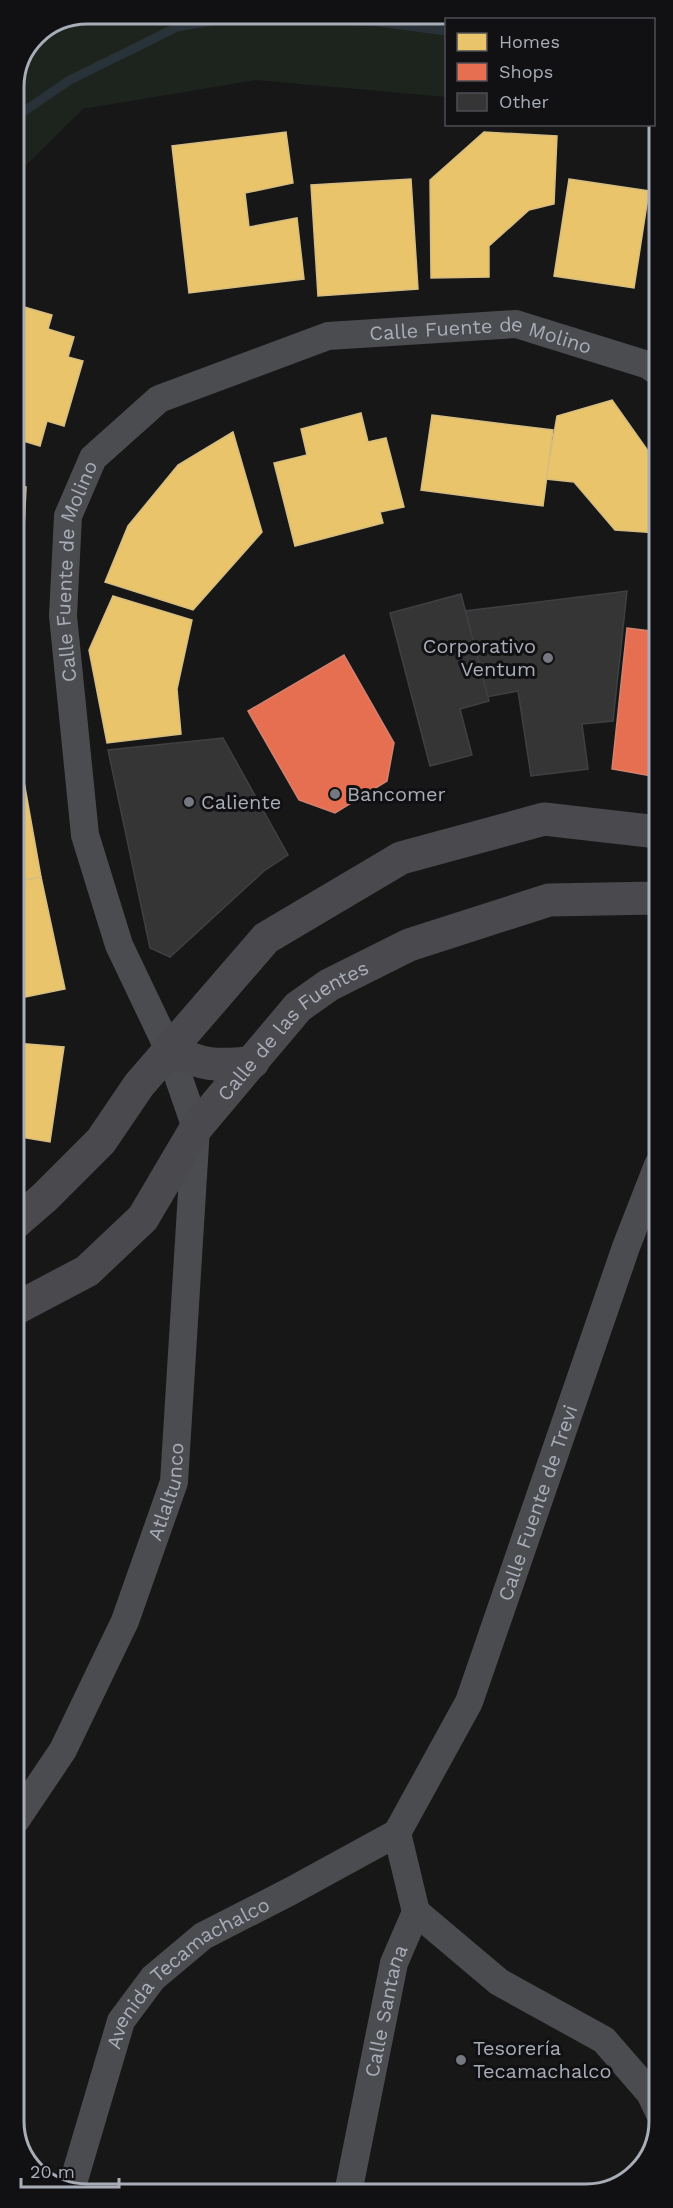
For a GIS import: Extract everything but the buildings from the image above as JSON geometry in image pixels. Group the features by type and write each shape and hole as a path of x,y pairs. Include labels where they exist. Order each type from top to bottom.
{"main road":[{"path":"24,1214 45,1197 101,1141 139,1085 266,938 401,858 544,819 649,831"},
{"name":"Calle de las Fuentes","path":"24,1304 87,1271 143,1218 196,1128 298,1007 329,985 409,945 549,900 649,898"},
{"path":"169,1050 195,1061 223,1066 253,1062"}],"street":[{"name":"Calle Fuente de Molino","path":"196,1128 169,1050 119,945 85,835 63,616 68,516 93,458 159,399 328,336 516,324 649,366"},
{"name":"Atlaltunco","path":"24,1808 63,1750 125,1621 174,1482 196,1128"},
{"name":"Calle Fuente de Trevi","path":"397,1833 469,1702 626,1247 649,1188"},
{"path":"397,1833 416,1912 499,1982 604,2040 649,2092"},
{"name":"Avenida Tecamachalco","path":"73,2183 121,2021 153,1978 203,1936 397,1833"},
{"name":"Calle Santana","path":"350,2184 394,1962 416,1912"}],"shaded area":[{"path":"445,24 445,97 256,80 83,109 24,167 25,74 42,42 74,25"}],"waterway":[{"path":"24,111 70,80 177,27 194,24"},
{"path":"394,24 445,31"}],"place":[{"name":"Corporativo Ventum","path":"548,658"},
{"name":"Bancomer","path":"335,794"},
{"name":"Caliente","path":"189,802"},
{"name":"Tesorería Tecamachalco","path":"461,2060"}]}
